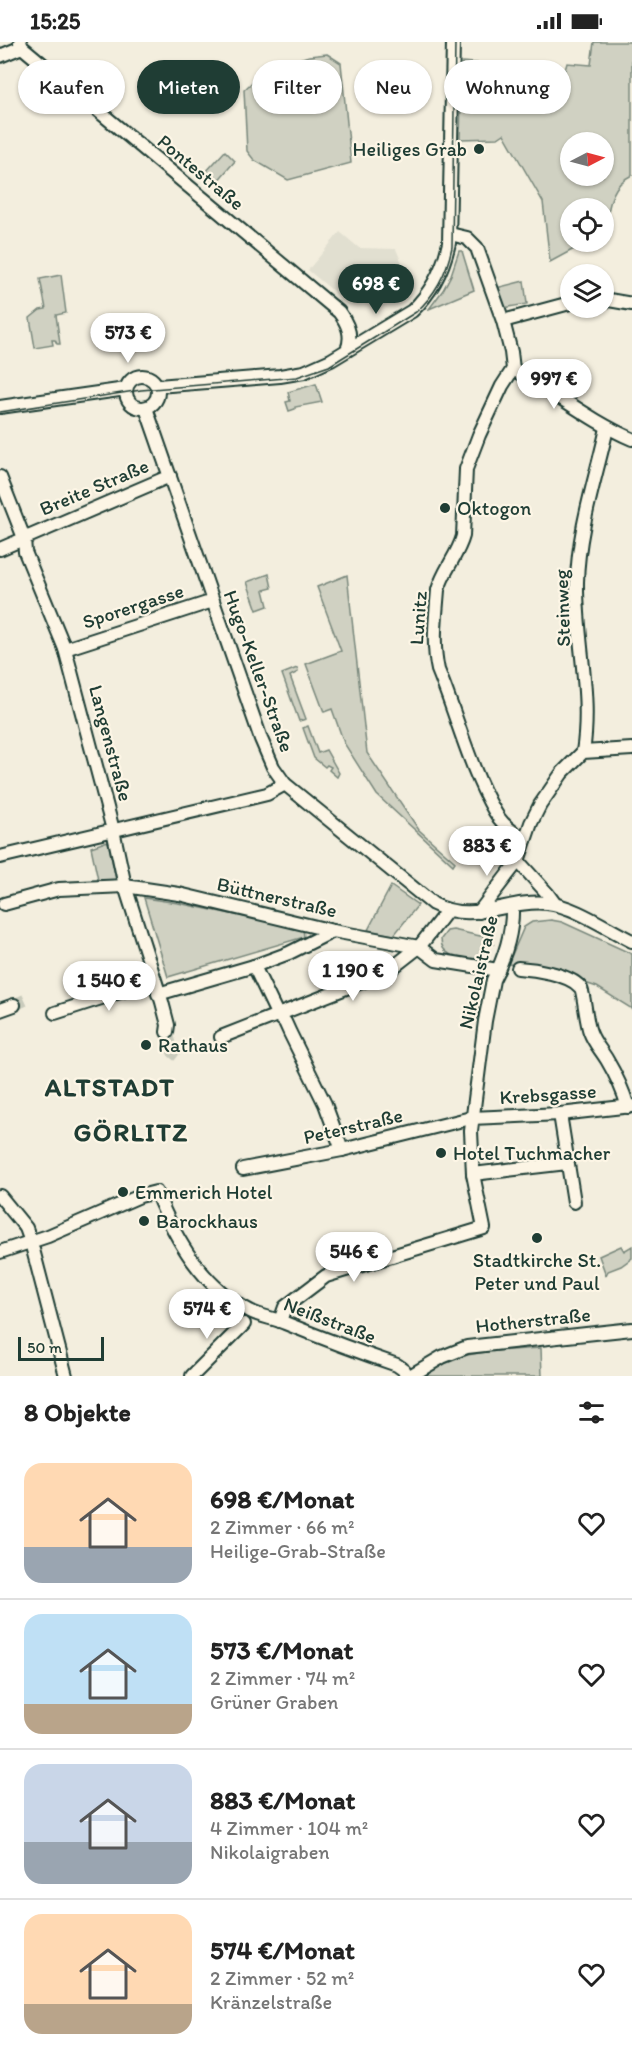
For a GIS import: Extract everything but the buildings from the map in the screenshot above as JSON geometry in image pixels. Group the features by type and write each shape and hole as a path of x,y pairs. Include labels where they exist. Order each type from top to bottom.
{"street":[{"path":"158,386 293,374 318,367 412,311 422,302 440,274 450,234 453,42"},
{"path":"0,56 21,44"},
{"name":"Pontestraße","path":"21,44 339,312 346,321 350,336 347,350"},
{"path":"450,234 472,241 477,248 503,321 513,369 566,399 608,428 632,439"},
{"path":"614,300 632,304"},
{"path":"503,321 560,306"},
{"name":"Lunitz","path":"513,369 502,386 466,468 463,536 440,582 434,641 438,670 495,813 511,831 525,840"},
{"path":"139,376 150,377 158,386 159,393 156,401 146,408 132,405 127,397 126,389 130,381 139,376"},
{"path":"0,407 126,389"},
{"name":"Hugo-Keller-Straße","path":"146,408 261,739 273,767 285,784 433,904 447,911"},
{"name":"Steinweg","path":"583,752 587,728 577,579 584,526 608,428"},
{"name":"Breite Straße","path":"0,549 170,476"},
{"name":"Langenstraße","path":"0,477 24,538 25,552 65,649 113,830 125,886 169,1029"},
{"name":"Sporergasse","path":"65,649 213,601"},
{"path":"480,912 518,861 540,805 562,773 583,752 632,749"},
{"path":"0,857 267,794 280,789 285,784"},
{"path":"518,861 555,904"},
{"name":"Büttnerstraße","path":"4,904 59,889 125,886 179,894 333,931 419,947 436,960 501,969"},
{"path":"221,1038 387,972 419,947 447,911 480,912 534,903 555,904 569,908 632,941"},
{"name":"Nikolaistraße","path":"280,1321 285,1307 326,1276 484,1227 473,1174 471,1118 485,1021 493,980 501,969 511,928 512,906"},
{"path":"158,994 254,966 289,953 333,931"},
{"path":"254,966 315,1084 342,1150"},
{"path":"518,969 555,975 581,988 591,1037 612,1069 630,1107"},
{"path":"55,1013 154,981"},
{"path":"0,1010 14,1005"},
{"name":"Krebsgasse","path":"471,1118 560,1114 630,1107"},
{"path":"560,1114 574,1202"},
{"name":"Peterstraße","path":"243,1169 342,1150 471,1118"},
{"path":"473,1174 567,1163"},
{"name":"Neißstraße","path":"32,1242 156,1192 171,1227 191,1260 235,1303 248,1320 280,1321 397,1365 408,1376"},
{"path":"0,1196 26,1228 32,1242 66,1376"},
{"path":"0,1252 32,1242"},
{"path":"192,1376 248,1320"},
{"name":"Hotherstraße","path":"408,1376 442,1357 467,1347 632,1329"}],"shaded area":[{"path":"594,42 632,42 632,175 619,185 611,198 560,198 560,252 568,252 550,262 543,202 504,134 498,138 460,139 461,114 571,114 571,63 591,65"},
{"path":"327,54 336,60 296,60"},
{"path":"342,73 351,163 288,180 254,160 247,151 244,90 252,82 252,114 342,114"},
{"path":"225,151 235,161 216,183 205,173"},
{"path":"340,232 359,248 396,249 413,289 381,303 344,300 308,270"},
{"path":"459,251 462,251 474,290 429,309 451,275"},
{"path":"61,275 66,313 56,315 60,344 52,340 53,345 35,348 30,318 40,310 46,309 40,279"},
{"path":"524,281 527,304 503,308 496,288"},
{"path":"316,384 322,402 295,407 289,411 286,402 290,401 288,392"},
{"path":"269,574 272,588 264,590 268,606 257,610 247,582"},
{"path":"347,575 367,753 419,830 455,862 453,865 377,795 344,743 332,709 324,712 306,664 341,651 317,587"},
{"path":"297,668 298,672 290,676 306,719 299,721 282,674"},
{"path":"308,726 318,753 326,750 339,773 337,777 329,770 331,767 327,765 325,767 314,758 303,728"},
{"path":"108,841 116,880 98,880 91,847"},
{"path":"391,886 418,905 394,935 368,930"},
{"path":"144,898 303,929 304,937 168,977"},
{"path":"551,920 562,922 632,954 632,1009 597,987 540,968 508,964 524,927 532,922"},
{"path":"453,930 489,938 493,944 485,946 481,954 486,962 451,955 445,950 441,939 447,931"},
{"path":"621,1246 624,1251 632,1246 632,1258 608,1271 606,1275 599,1256"},
{"path":"541,1348 542,1376 425,1376 436,1367 464,1356"}],"tunnel":[{"path":"14,1005 27,999"},
{"path":"167,1032 173,1052 178,1056"}],"tram line":[{"path":"0,412 141,390 297,377 329,366 416,312 439,282 452,247 455,42"}],"place":[{"name":"Heiliges Grab","path":"479,149"},
{"name":"Oktogon","path":"445,508"},
{"name":"Rathaus","path":"146,1045"},
{"name":"Hotel Tuchmacher","path":"441,1153"},
{"name":"Emmerich Hotel","path":"123,1192"},
{"name":"Barockhaus","path":"144,1221"},
{"name":"Stadtkirche St. Peter und Paul","path":"537,1238"}],"district":[{"name":"ALTSTADT","path":"110,1087"},
{"name":"GÖRLITZ","path":"131,1132"}]}
